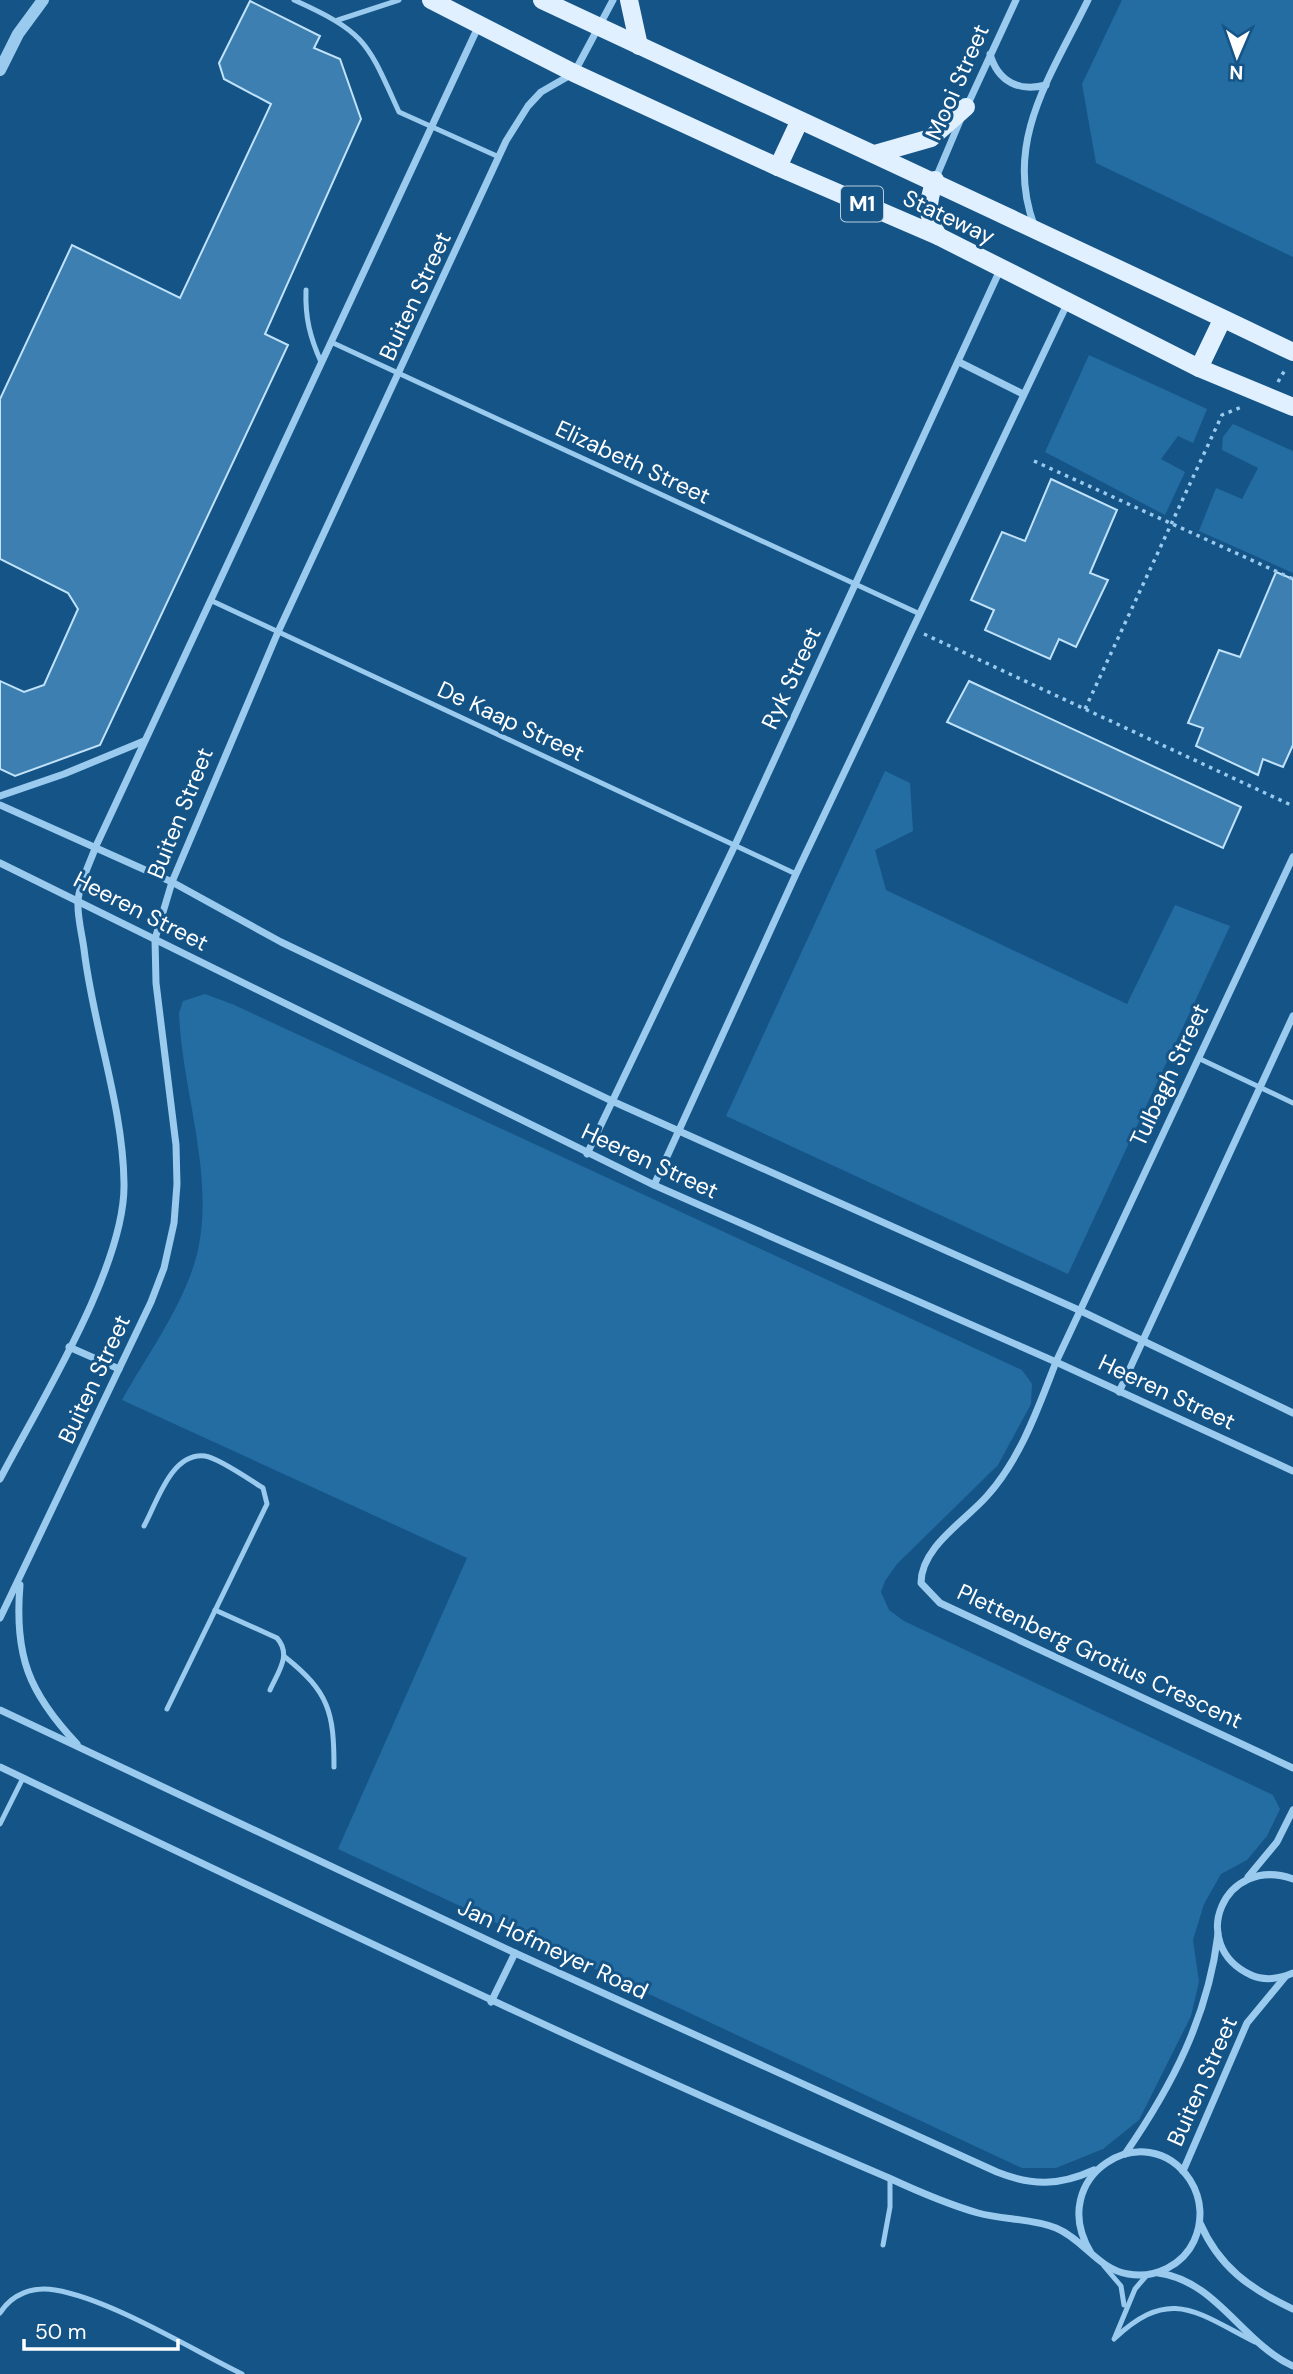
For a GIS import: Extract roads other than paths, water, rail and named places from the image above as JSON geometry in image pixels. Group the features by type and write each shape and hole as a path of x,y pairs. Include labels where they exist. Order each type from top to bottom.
{"main road":[{"name":"Stateway","path":"431,0 574,73 778,167 938,236 1000,270 1199,368 1293,407"},
{"name":"Stateway","path":"544,0 799,122 935,180 1293,352"},
{"path":"629,0 639,46"},
{"path":"876,154 930,138 966,107"},
{"path":"778,167 799,122"},
{"path":"935,180 927,208 929,220 938,236"},
{"path":"1199,368 1222,320"}],"street":[{"path":"0,69 18,34 43,0"},
{"path":"574,73 613,0"},
{"name":"Mooi Street","path":"935,180 1016,0"},
{"path":"1036,230 1026,205 1022,165 1026,135 1046,85 1088,0"},
{"name":"Buiten Street","path":"0,1479 69,1347 107,1266 122,1216 124,1184 120,1137 88,984 78,900 96,846 144,741 480,23"},
{"path":"990,54 993,66 1010,84 1022,88 1046,85"},
{"name":"Buiten Street","path":"0,1618 20,1581 164,1268 176,1197 176,1145 159,1021 155,939 172,882 278,632 499,157 528,106 541,92 574,73"},
{"name":"Ryk Street","path":"587,1154 735,845 1000,270"},
{"path":"654,1185 796,874 1068,302"},
{"path":"959,362 1023,394"},
{"path":"0,796 64,774 144,741"},
{"name":"Heeren Street","path":"0,805 172,882 281,942 612,1101 1080,1311 1293,1413"},
{"name":"Tulbagh Street","path":"1080,1311 1293,857"},
{"name":"Heeren Street","path":"0,863 587,1154 1056,1362 1293,1471"},
{"path":"1119,1392 1293,1016"},
{"name":"Plettenberg Grotius Crescent","path":"1080,1311 1037,1411 1005,1471 988,1494 928,1556 921,1569 921,1583 940,1603 1293,1768"},
{"path":"69,1347 119,1369"},
{"path":"20,1581 18,1635 22,1660 43,1704 79,1747"},
{"name":"Jan Hofmeyer Road","path":"0,1710 514,1953 1012,2178 1039,2184 1073,2179 1098,2168"},
{"path":"0,1767 491,2002 890,2179 977,2213 1056,2228 1075,2238 1101,2262 1131,2275 1158,2273 1176,2263 1191,2248 1200,2222"},
{"path":"1245,1880 1277,1842 1293,1810"},
{"path":"1245,1880 1269,1874 1293,1879"},
{"name":"Buiten Street","path":"1125,2154 1150,2118 1195,2033 1211,1981 1220,1909 1226,1897 1245,1880"},
{"path":"1218,1934 1222,1949 1242,1971 1256,1977 1289,1975"},
{"path":"491,2002 514,1953"},
{"name":"Buiten Street","path":"1183,2171 1247,2023 1289,1975"},
{"path":"1091,2253 1081,2232 1078,2209 1084,2187 1098,2168 1125,2154 1156,2155 1183,2171 1198,2194 1200,2222 1210,2246 1241,2281 1293,2309"},
{"path":"1158,2273 1184,2279 1199,2287 1261,2345 1293,2366"}],"lane":[{"path":"295,0 338,20 369,47 399,112 432,124 499,157"},
{"path":"338,20 398,0"},
{"path":"306,290 305,316 309,334 321,362"},
{"name":"Elizabeth Street","path":"331,342 920,614"},
{"name":"De Kaap Street","path":"210,600 796,874"},
{"path":"1198,1058 1293,1104"},
{"path":"144,1527 173,1472 184,1460 206,1456 263,1488 267,1504 167,1709"},
{"path":"215,1610 277,1638 284,1646 285,1657 270,1690"},
{"path":"285,1657 311,1678 326,1700 334,1731 334,1767"},
{"path":"0,1824 23,1777"},
{"path":"883,2245 890,2207 890,2179"},
{"path":"1101,2262 1117,2279 1124,2292 1124,2312"},
{"path":"1147,2275 1135,2289 1114,2339 1146,2312 1170,2307 1205,2316 1261,2345"},
{"path":"0,2313 16,2295 34,2290 54,2289 101,2305 242,2374"}]}
